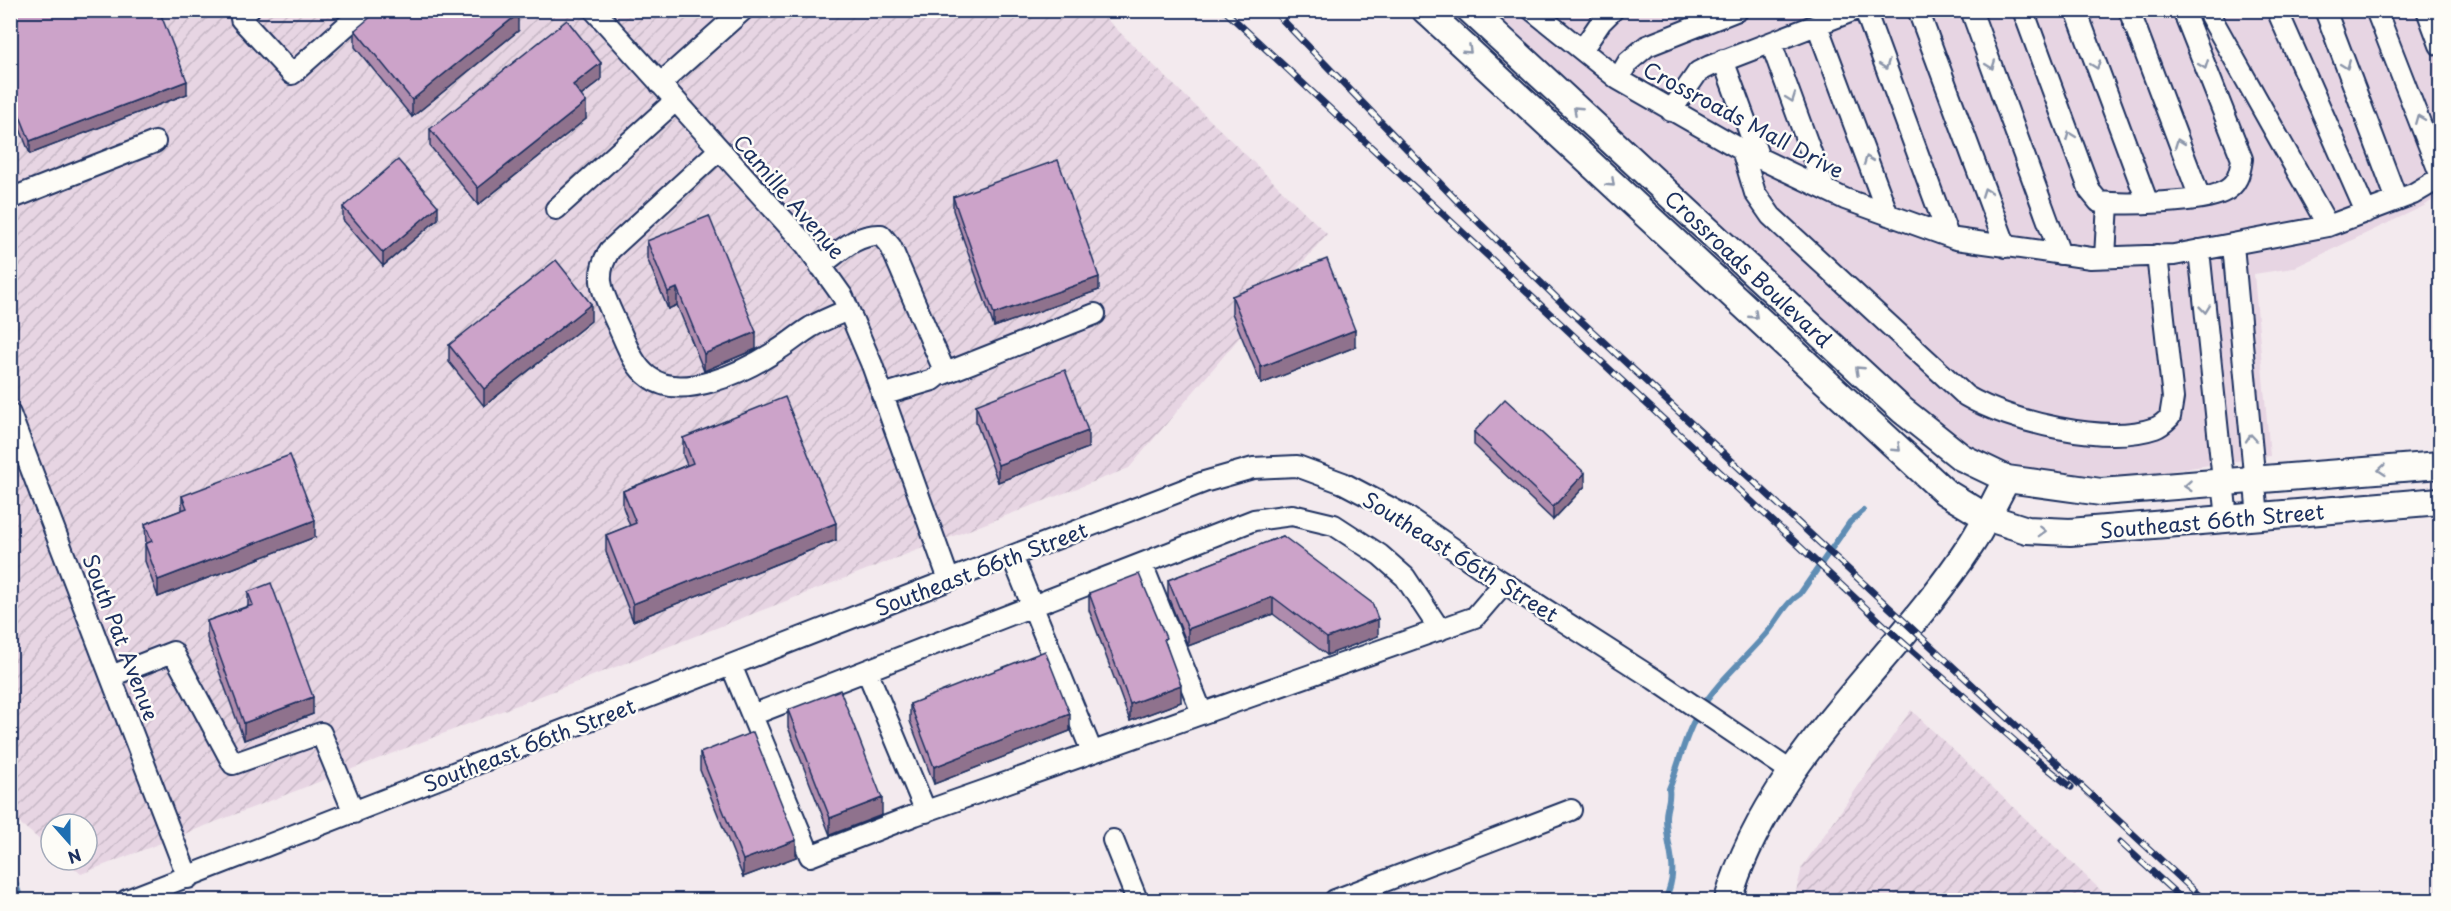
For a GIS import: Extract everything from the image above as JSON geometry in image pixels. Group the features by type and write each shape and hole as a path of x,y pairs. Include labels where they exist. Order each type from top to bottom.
{"main road":[{"name":"Crossroads Boulevard","path":"1425,10 1945,492 1986,517"},
{"name":"Crossroads Boulevard","path":"1470,10 1902,410 1961,457 2007,479"},
{"name":"Southeast 66th Street","path":"2007,479 2101,492 2440,465"},
{"path":"1728,900 1758,825 1792,772 1934,594 1972,542 2007,479"},
{"name":"Southeast 66th Street","path":"1986,517 2028,530 2070,532 2440,501"}],"street":[{"path":"249,10 241,19 292,74 364,10"},
{"name":"Camille Avenue","path":"594,10 806,245 843,297 882,395 949,580"},
{"path":"660,84 743,10"},
{"path":"1582,50 1601,22 1613,10"},
{"path":"1618,79 1628,62 1647,46 1738,10"},
{"path":"1671,111 1698,72 1723,60 1855,10"},
{"path":"1865,10 1948,236"},
{"path":"1918,10 2006,247"},
{"path":"1971,10 2060,254"},
{"path":"2023,10 2090,191 2099,202 2108,203 2200,198 2224,192 2240,178 2242,159 2183,10"},
{"path":"2076,10 2147,201"},
{"path":"2129,10 2200,198"},
{"path":"2207,10 2328,226"},
{"path":"2277,10 2366,212"},
{"path":"2325,10 2397,200"},
{"path":"2376,10 2440,174"},
{"path":"2427,10 2440,45"},
{"name":"Crossroads Mall Drive","path":"1533,11 1618,79 1671,111 1751,154 1845,199 1888,215 1948,236 2006,247 2105,257 2157,255 2233,245 2328,226 2397,200 2440,178"},
{"path":"1817,25 1888,215"},
{"path":"1771,43 1824,188"},
{"path":"1723,60 1751,154 1755,193 1771,216 1966,396 1987,408 2014,418 2080,432 2120,432 2157,428 2170,417 2173,398 2157,255"},
{"path":"556,209 675,101"},
{"path":"10,199 155,141"},
{"path":"718,150 617,243 601,264 601,282 607,302 632,356 648,377 666,386 687,388 706,383 753,364 813,326 848,310"},
{"path":"2105,257 2108,203"},
{"path":"820,266 856,239 868,235 881,235 891,247 943,368 938,376"},
{"path":"2233,245 2258,517"},
{"path":"2199,250 2227,519"},
{"path":"882,395 933,380 938,376 1095,314"},
{"name":"South Pat Avenue","path":"10,414 188,878"},
{"name":"Southeast 66th Street","path":"127,900 1204,482 1253,468 1297,466 1343,483 1406,516 1504,584 1654,679 1792,772"},
{"path":"752,715 1254,520 1292,515 1334,525 1380,555 1405,577 1440,630"},
{"path":"1012,556 1092,752"},
{"path":"1142,564 1202,713"},
{"path":"731,665 810,856 1092,752 1475,617 1504,584"},
{"path":"111,676 173,652 233,764 321,733 354,813"},
{"path":"867,671 926,812"},
{"path":"1335,900 1570,810"},
{"path":"1113,840 1137,900"}],"shaded area":[{"path":"10,11 1098,11 1327,234 1129,468 99,867 99,812 39,812 39,839 11,816"},
{"path":"1489,11 2440,11 2440,195 2424,206 2293,268 2254,274 2270,456 2129,477 2024,473 1974,449 1909,400"},
{"path":"1911,710 2111,900 1794,900 1802,867"}],"building":[{"path":"10,10 159,10 187,81 30,141 10,91"},
{"path":"379,10 515,10 518,14 412,100 355,30"},
{"path":"567,20 601,63 573,85 586,102 478,188 430,129"},
{"path":"398,160 438,206 383,253 343,207"},
{"path":"1058,160 1099,277 994,314 953,197"},
{"path":"709,216 756,332 704,354 677,288 668,292 647,241"},
{"path":"1327,259 1355,330 1261,367 1232,296"},
{"path":"556,260 591,304 484,389 449,345"},
{"path":"1065,370 1088,431 998,465 976,405"},
{"path":"785,397 836,523 633,604 606,535 636,523 623,491 693,463 683,438"},
{"path":"1505,399 1585,473 1553,507 1474,432"},
{"path":"290,455 315,520 158,580 145,544 152,541 145,524 187,508 182,496"},
{"path":"1283,536 1372,603 1378,619 1327,638 1273,597 1188,629 1168,580"},
{"path":"1139,574 1166,638 1164,639 1181,685 1130,704 1089,593"},
{"path":"271,583 313,697 244,723 207,621 253,605 248,592"},
{"path":"1045,651 1070,714 934,767 910,704"},
{"path":"840,690 882,798 830,818 788,710"},
{"path":"753,732 796,840 743,860 700,753"}],"waterway":[{"path":"1665,900 1672,877 1672,858 1666,817 1669,789 1694,721 1714,691 1768,632 1790,602 1800,594 1850,522 1863,511"},
{"path":"10,866 21,900"}],"railway":[{"path":"1224,10 1898,638 2026,751 2071,787"},
{"path":"1273,10 1460,204 1565,306 2204,900"},
{"path":"2120,842 2183,900"}]}
